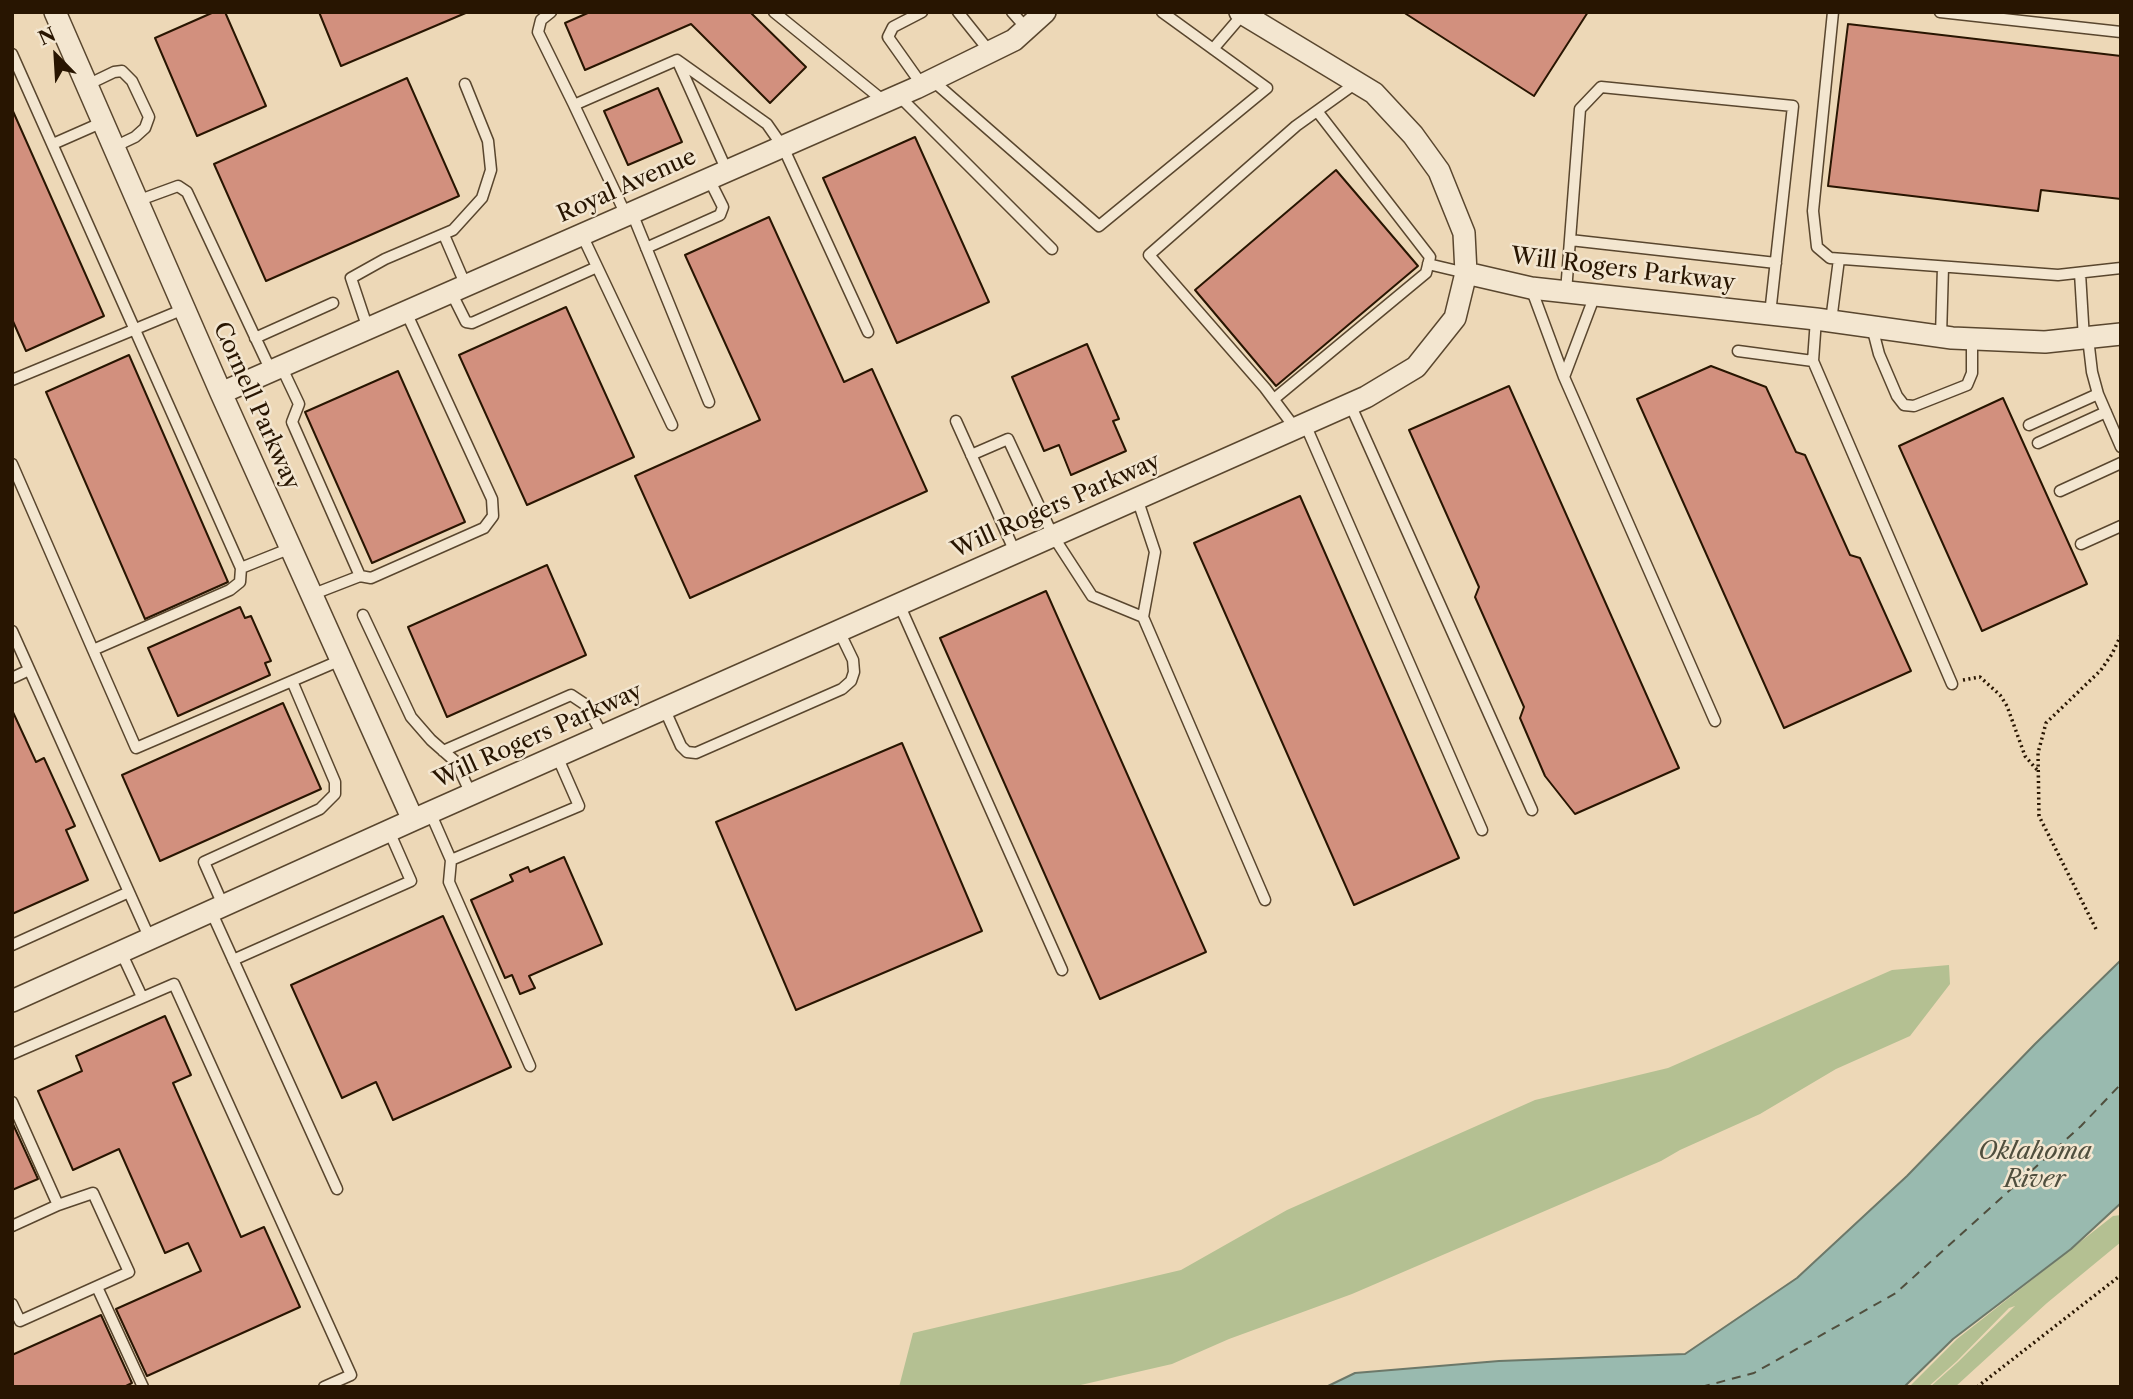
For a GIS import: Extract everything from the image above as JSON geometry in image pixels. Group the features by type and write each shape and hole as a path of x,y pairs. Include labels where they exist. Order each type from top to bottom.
{"street":[{"name":"Cornell Parkway","path":"55,12 311,595 341,660 422,816"},
{"name":"Royal Avenue","path":"221,393 927,83 1014,40 1045,12"},
{"path":"1242,13 1374,93 1413,135 1439,171 1464,233 1466,273"},
{"name":"Will Rogers Parkway","path":"12,1001 1350,404 1416,367 1455,318 1466,273 1531,288 1972,339 2014,342 2086,339 2121,334"}],"lane":[{"path":"551,12 541,20 538,32 646,248 709,402"},
{"path":"774,12 892,99 1052,248"},
{"path":"922,12 893,27 888,37 891,45 927,83 1099,226 1267,88 1162,12"},
{"path":"958,12 990,52"},
{"path":"1012,12 1027,29"},
{"path":"1833,12 1813,211 1817,247 1830,258 2058,275 2121,268"},
{"path":"1940,12 2121,32"},
{"path":"1213,49 1242,13"},
{"path":"12,54 241,568 240,582 230,590 93,650"},
{"path":"573,105 677,60"},
{"path":"677,60 767,124 783,147 868,332"},
{"path":"646,248 720,215 723,207 718,175 677,60"},
{"path":"87,85 122,71 132,81 149,117 145,128 135,137 114,147"},
{"path":"1356,83 1296,126 1149,255 1274,400 1300,426 1482,830"},
{"path":"368,329 351,278 385,259 453,230 482,198 491,170 488,141 466,84"},
{"path":"1566,292 1580,109 1601,87 1793,106 1770,314"},
{"path":"1274,400 1426,273 1430,257 1317,111"},
{"path":"53,144 103,122"},
{"path":"137,201 178,186 187,192 255,338 299,404 292,422 360,576"},
{"path":"444,235 466,322 472,323 597,267"},
{"path":"582,235 672,425"},
{"path":"1570,240 1776,263"},
{"path":"1839,259 1813,361 1952,684"},
{"path":"1428,264 1466,273"},
{"path":"1941,336 1943,267"},
{"path":"2080,273 2092,372 2098,394 2121,447"},
{"path":"1531,288 1564,377 1715,721"},
{"path":"1564,377 1595,295"},
{"path":"255,338 333,303"},
{"path":"12,380 184,309"},
{"path":"311,595 360,576 371,578 484,528 493,516 492,499 407,312"},
{"path":"1872,327 1879,354 1897,396 1904,405 1914,406 1967,385 1972,373 1972,339"},
{"path":"1738,351 1813,361"},
{"path":"2029,425 2098,394"},
{"path":"1350,404 1532,810"},
{"path":"2038,443 2106,412"},
{"path":"956,421 1015,552"},
{"path":"971,456 1008,439 1053,536 1092,596 1143,617"},
{"path":"2060,491 2121,463"},
{"path":"12,464 136,748 341,660"},
{"path":"1138,498 1155,552 1143,617 1265,900"},
{"path":"2081,544 2121,526"},
{"path":"241,568 291,548"},
{"path":"900,604 1062,970"},
{"path":"363,615 411,717 456,762 471,794"},
{"path":"12,631 150,939"},
{"path":"664,708 681,746 696,753 842,690 851,681 854,672 853,660 839,631"},
{"path":"12,678 29,670"},
{"path":"292,681 335,782 335,794 320,809 204,862 233,960 337,1189"},
{"path":"443,751 571,695 586,705 603,736"},
{"path":"451,860 579,806 557,756"},
{"path":"422,816 451,860 449,882 530,1066"},
{"path":"233,960 411,881 389,831"},
{"path":"12,945 129,892"},
{"path":"121,952 142,998"},
{"path":"12,1054 174,984 351,1375 324,1387"},
{"path":"12,1102 58,1205"},
{"path":"12,1226 93,1193 130,1272 20,1321 12,1304"},
{"path":"97,1287 143,1387"}],"path":[{"path":"2095,929 2039,816 2038,753 2046,723 2101,670 2121,635"},
{"path":"1952,684 1971,677 1980,677 2000,695 2007,706 2025,756 2038,771"},
{"path":"1977,1387 2121,1275"}],"green space":[{"path":"1949,965 1950,984 1910,1036 1836,1069 1760,1114 1661,1161 1352,1294 1229,1339 1172,1364 1072,1387 899,1387 913,1333 1181,1270 1287,1210 1535,1100 1668,1068 1892,970"},
{"path":"2121,1215 2121,1242 2047,1303 1955,1387 1930,1387 2015,1306 2009,1308 1928,1387 1909,1387 1957,1339 2113,1216"}],"water":[{"name":"Oklahoma River","path":"2121,960 2121,1203 2071,1249 1953,1339 1904,1387 1326,1387 1355,1373 1499,1361 1685,1354 1797,1278 1907,1176"}],"building":[{"path":"214,12 225,12 266,106 197,136 155,38"},
{"path":"319,12 468,12 341,66"},
{"path":"590,12 750,12 806,67 770,103 691,24 585,70 565,23"},
{"path":"1403,12 1588,12 1534,96"},
{"path":"1848,24 2121,56 2121,199 2041,190 2038,211 1828,186"},
{"path":"407,78 459,196 266,281 214,164"},
{"path":"658,88 682,142 628,165 604,111"},
{"path":"12,109 104,316 26,351 12,319"},
{"path":"915,137 989,302 897,343 823,178"},
{"path":"1336,170 1418,266 1276,386 1195,290"},
{"path":"769,217 844,382 872,369 927,491 690,598 635,476 760,420 685,255"},
{"path":"566,307 634,457 527,505 459,355"},
{"path":"1087,344 1119,419 1113,421 1126,451 1071,475 1059,445 1044,451 1012,377"},
{"path":"129,355 228,582 145,619 46,392"},
{"path":"1711,366 1766,387 1796,452 1805,455 1850,555 1860,558 1911,671 1784,728 1637,399"},
{"path":"398,371 465,522 372,563 305,412"},
{"path":"1509,386 1679,768 1575,814 1545,776 1520,718 1524,707 1475,597 1479,587 1409,430"},
{"path":"2003,398 2087,584 1982,631 1899,446"},
{"path":"1300,496 1459,858 1354,905 1194,543"},
{"path":"547,565 586,655 447,717 408,627"},
{"path":"1046,591 1206,952 1100,999 940,638"},
{"path":"240,607 245,618 251,616 271,661 265,663 270,675 178,716 148,648"},
{"path":"283,703 321,789 160,861 122,775"},
{"path":"12,710 36,762 44,758 75,826 66,830 88,880 12,914"},
{"path":"902,743 982,931 796,1010 716,822"},
{"path":"564,857 602,944 529,976 535,988 520,994 512,975 505,978 471,900 513,881 510,875 528,867 530,872"},
{"path":"443,916 511,1067 393,1120 376,1082 342,1098 291,985"},
{"path":"165,1016 191,1075 173,1083 241,1237 264,1227 300,1307 147,1376 116,1309 201,1271 188,1243 165,1253 119,1149 73,1170 38,1091 82,1071 76,1056"},
{"path":"12,1122 38,1179 12,1190"},
{"path":"101,1315 132,1383 124,1387 12,1387 12,1355"}],"ferry route":[{"path":"1701,1387 1754,1373 1896,1293 2081,1126 2121,1084"}]}
